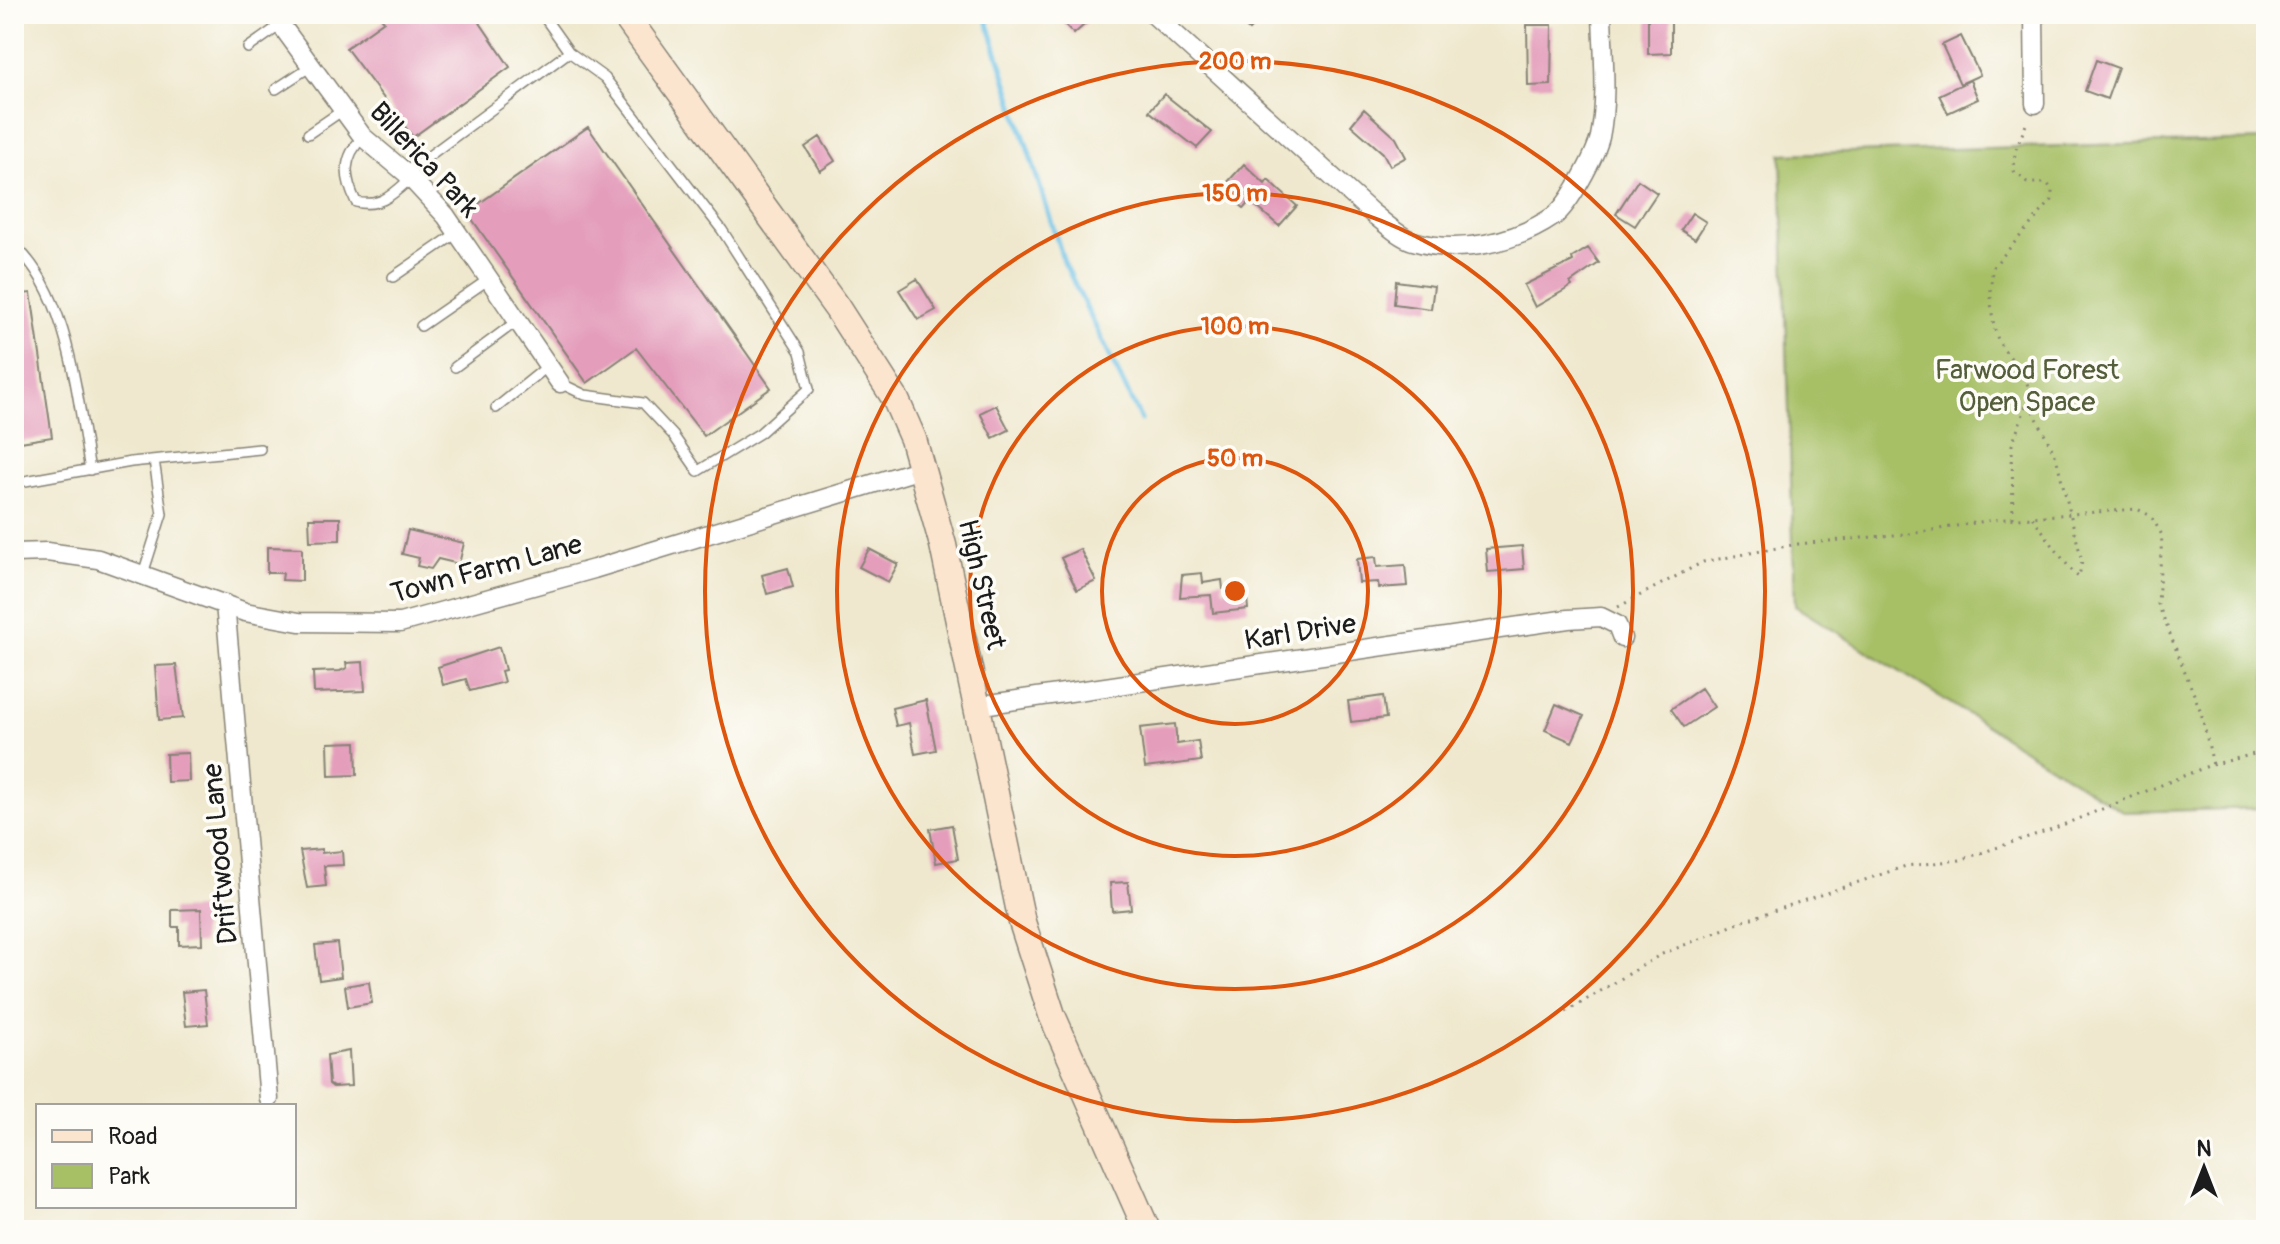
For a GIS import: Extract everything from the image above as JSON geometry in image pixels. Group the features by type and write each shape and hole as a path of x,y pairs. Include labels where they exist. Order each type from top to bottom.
{"main road":[{"name":"High Street","path":"624,14 871,360 896,400 921,469 943,545 1022,922 1043,988 1147,1230"}],"street":[{"path":"1153,14 1372,213 1411,241 1449,246 1484,245 1523,232 1556,214 1581,178 1599,139 1604,99 1602,14"},
{"path":"2034,14 2035,104"},
{"name":"Billerica Park","path":"283,17 311,66 363,137 408,175 457,233 560,383"},
{"name":"Town Farm Lane","path":"14,553 47,552 98,559 245,612 299,622 400,623 594,569 921,469"},
{"name":"Driftwood Lane","path":"225,604 269,1099"},
{"path":"1598,617 1617,625 1622,638"},
{"name":"Karl Drive","path":"976,706 1598,617"}],"lane":[{"path":"542,14 569,52 605,78 722,230 800,352 809,389 760,433 698,471 673,435 643,403 585,395 560,383"},
{"path":"248,48 283,17"},
{"path":"363,137 346,163 347,183 356,202 372,206 389,198 408,175 569,52"},
{"path":"276,89 311,66"},
{"path":"308,134 343,110"},
{"path":"393,277 457,233"},
{"path":"14,245 35,264 66,342 90,470"},
{"path":"421,326 489,279"},
{"path":"455,367 517,321"},
{"path":"496,408 548,366"},
{"path":"14,483 154,460 260,449"},
{"path":"143,574 162,514 154,460"}],"path":[{"path":"2031,516 2060,551 2071,573 2079,577 2082,561 2056,457 2030,404 2029,385 2000,345 1996,331 1993,267 2052,200 2052,190 2047,183 2027,183 2014,171 2015,151 2035,104"},
{"path":"2013,518 2012,445 2018,422 2030,404"},
{"path":"1598,617 1703,562 1798,544 1915,533 2013,518 2129,508 2143,511 2156,523 2162,544 2158,604 2201,712 2213,765"},
{"path":"1566,1012 1660,955 1749,919 1906,866 1960,860 2055,828 2213,765 2266,751"}],"green space":[{"name":"Farwood Forest Open Space","path":"2266,140 2266,808 2124,812 1795,606 1781,154"}],"building":[{"path":"378,14 474,14 510,67 413,137 346,48 384,21"},
{"path":"1055,14 1096,14 1074,34"},
{"path":"1231,14 1264,14 1249,30"},
{"path":"1648,17 1671,17 1671,53 1648,54"},
{"path":"1527,25 1552,25 1551,85 1528,86"},
{"path":"1961,36 1980,75 1960,84 1942,45"},
{"path":"2096,60 2118,68 2107,99 2085,91"},
{"path":"1970,80 1978,99 1948,113 1939,95"},
{"path":"1164,94 1212,132 1197,148 1149,111"},
{"path":"1364,109 1396,138 1406,157 1390,166 1383,153 1351,125"},
{"path":"588,127 771,388 704,436 636,348 587,383 467,212"},
{"path":"820,137 835,161 820,171 805,147"},
{"path":"1244,164 1265,184 1268,180 1297,206 1279,226 1250,201 1244,208 1233,199 1237,194 1226,184"},
{"path":"1638,180 1657,193 1635,226 1616,214"},
{"path":"1692,213 1706,222 1695,239 1681,230"},
{"path":"1588,248 1599,263 1570,283 1572,286 1535,307 1524,285 1573,261 1572,258"},
{"path":"917,279 936,310 918,320 899,290"},
{"path":"1396,281 1434,286 1431,309 1394,304"},
{"path":"31,293 52,437 14,443 14,295"},
{"path":"996,405 1009,430 993,438 980,413"},
{"path":"309,518 340,518 340,540 310,541"},
{"path":"408,530 464,543 459,564 438,559 431,569 417,566 419,558 402,554"},
{"path":"1522,546 1524,569 1488,572 1486,549"},
{"path":"267,547 302,548 302,581 282,580 283,573 267,573"},
{"path":"869,549 898,564 888,582 859,567"},
{"path":"1080,549 1096,581 1077,590 1061,558"},
{"path":"1376,557 1377,567 1405,565 1407,586 1379,588 1378,582 1359,583 1357,559"},
{"path":"788,568 793,587 767,594 762,575"},
{"path":"1202,573 1203,583 1222,580 1223,589 1246,587 1248,609 1213,613 1211,595 1180,597 1182,575"},
{"path":"499,647 505,670 501,671 504,682 470,691 466,679 443,685 438,667"},
{"path":"363,662 365,691 314,693 313,672 340,671 347,668 346,663"},
{"path":"176,665 183,718 159,720 155,666"},
{"path":"1701,688 1714,707 1684,727 1671,709"},
{"path":"1383,696 1386,718 1351,722 1348,701"},
{"path":"926,700 936,750 915,754 909,723 896,726 892,708"},
{"path":"1556,704 1584,716 1572,742 1545,730"},
{"path":"1175,724 1177,744 1198,741 1201,761 1145,768 1140,728"},
{"path":"356,742 357,775 329,776 328,743"},
{"path":"188,753 189,781 167,782 166,754"},
{"path":"952,825 958,859 936,863 930,829"},
{"path":"322,849 322,853 342,851 343,865 324,866 326,886 307,888 300,851"},
{"path":"1128,882 1131,909 1112,911 1110,883"},
{"path":"201,909 202,944 179,945 179,927 172,927 172,910"},
{"path":"337,943 341,977 319,980 315,945"},
{"path":"369,982 372,1003 348,1007 345,986"},
{"path":"204,990 208,1024 186,1026 182,992"},
{"path":"349,1051 351,1086 333,1087 329,1084 327,1055"}],"waterway":[{"path":"985,14 1064,262 1141,420"}]}
